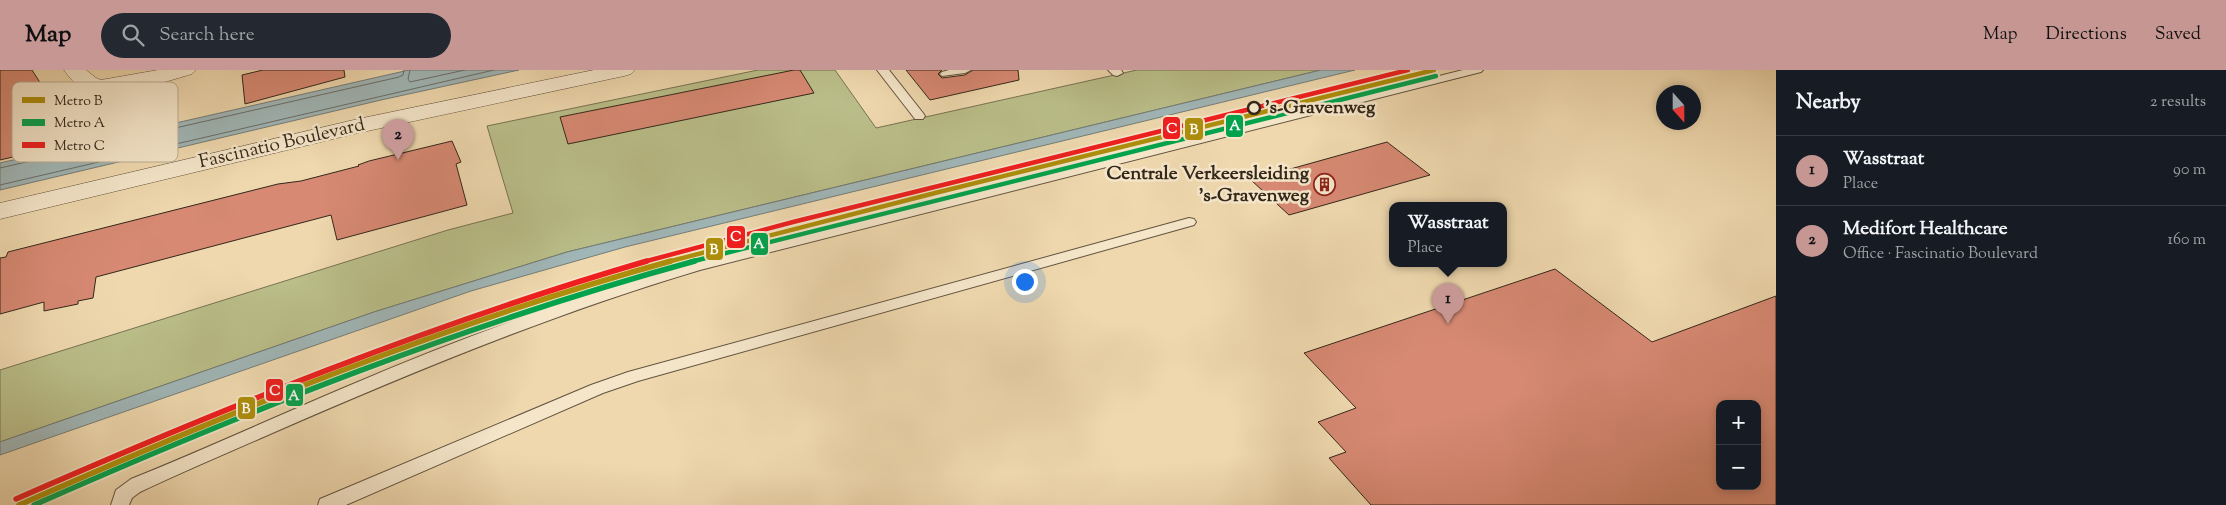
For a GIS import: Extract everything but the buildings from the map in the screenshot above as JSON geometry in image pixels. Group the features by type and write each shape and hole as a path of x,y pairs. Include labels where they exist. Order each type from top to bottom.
{"street":[{"path":"75,70 88,82"},
{"path":"129,82 185,70"},
{"name":"Fascinatio Boulevard","path":"0,211 383,120 624,70"}],"lane":[{"path":"884,70 919,116"},
{"path":"946,74 965,70"},
{"path":"120,505 120,498 126,490 390,376 496,333 608,293 698,266 1477,70"},
{"path":"327,505 597,389 634,376 1189,222"}],"green space":[{"path":"758,70 835,70 876,128 1137,70 1321,70 567,252 374,312 0,442 0,370 448,230 513,213 487,126"}],"water":[{"path":"409,70 519,70 381,100 178,148 178,123"},
{"path":"1321,70 1355,70 625,247 471,291 0,455 0,442 374,312 567,252"},
{"path":"12,160 12,162 119,162 0,190 0,163"}],"metro line":[{"name":"C","path":"16,499 154,439 294,383 434,330 577,282 663,256 750,233 1408,70"},
{"name":"B","path":"19,505 157,445 297,388 438,335 582,287 670,261 802,226 1434,70"},
{"name":"A","path":"34,505 169,446 306,391 375,364 514,315 629,280 807,231 1436,76"}],"place":[{"name":"'s-Gravenweg","path":"1254,108"},
{"name":"Medifort Healthcare","path":"398,160"},
{"name":"Centrale Verkeersleiding 's-Gravenweg","path":"1325,185"},
{"name":"Wasstraat","path":"1448,324"}]}
